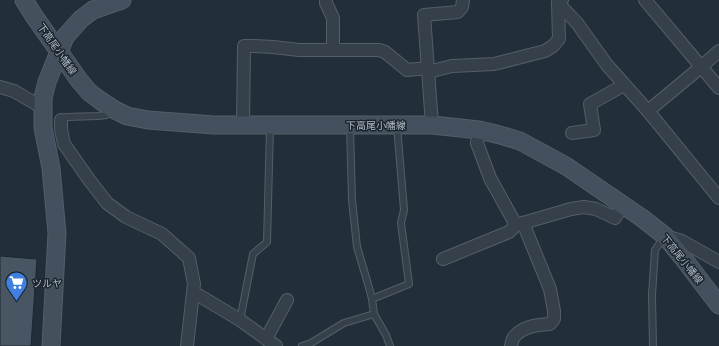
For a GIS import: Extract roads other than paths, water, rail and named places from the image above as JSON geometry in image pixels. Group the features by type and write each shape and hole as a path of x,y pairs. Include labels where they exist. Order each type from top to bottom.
{"main road":[{"name":"下高尾小幡線","path":"24,0 79,80 101,101 127,116 148,120 214,125 432,125 479,130 520,141 566,166 623,204 665,236 719,305"},
{"path":"50,346 58,233 51,168 44,128 42,108 43,98 47,82 65,37 81,19 93,10 122,0"}],"street":[{"path":"326,0 333,18 333,50"},
{"path":"432,125 424,15 458,12 462,8 463,0"},
{"path":"645,0 719,88"},
{"path":"243,125 244,46 299,50 379,50 385,52 407,70 428,70 452,66 494,64 545,51 553,46 559,39 560,2"},
{"path":"560,2 577,23 606,65 648,112 719,198"},
{"path":"648,112 719,51"},
{"path":"572,133 594,130 590,104 624,85"},
{"path":"0,87 14,91 42,108"},
{"path":"61,120 64,144 107,203 126,217 162,234 189,258 194,284 187,346"},
{"path":"479,130 477,142 490,178 520,224 550,289 554,311 554,319 550,324 531,326 521,331 514,337 511,346"},
{"path":"48,153 69,150"},
{"path":"443,259 509,232 520,224 571,209 584,207 596,209 616,218 623,204"},
{"path":"665,236 682,241 719,262"},
{"path":"193,293 240,320 274,344 288,300"}],"lane":[{"path":"61,120 66,117 106,115 116,111"},
{"path":"240,320 253,254 267,242 270,125"},
{"path":"350,125 352,200 357,247 372,299 374,314 390,346"},
{"path":"372,299 409,284 401,223 404,210 397,125"},
{"path":"653,346 652,295 654,250 665,236"},
{"path":"302,346 311,343 344,323 374,314"}],"place":[{"name":"ツルヤ","path":"17,302"}]}
